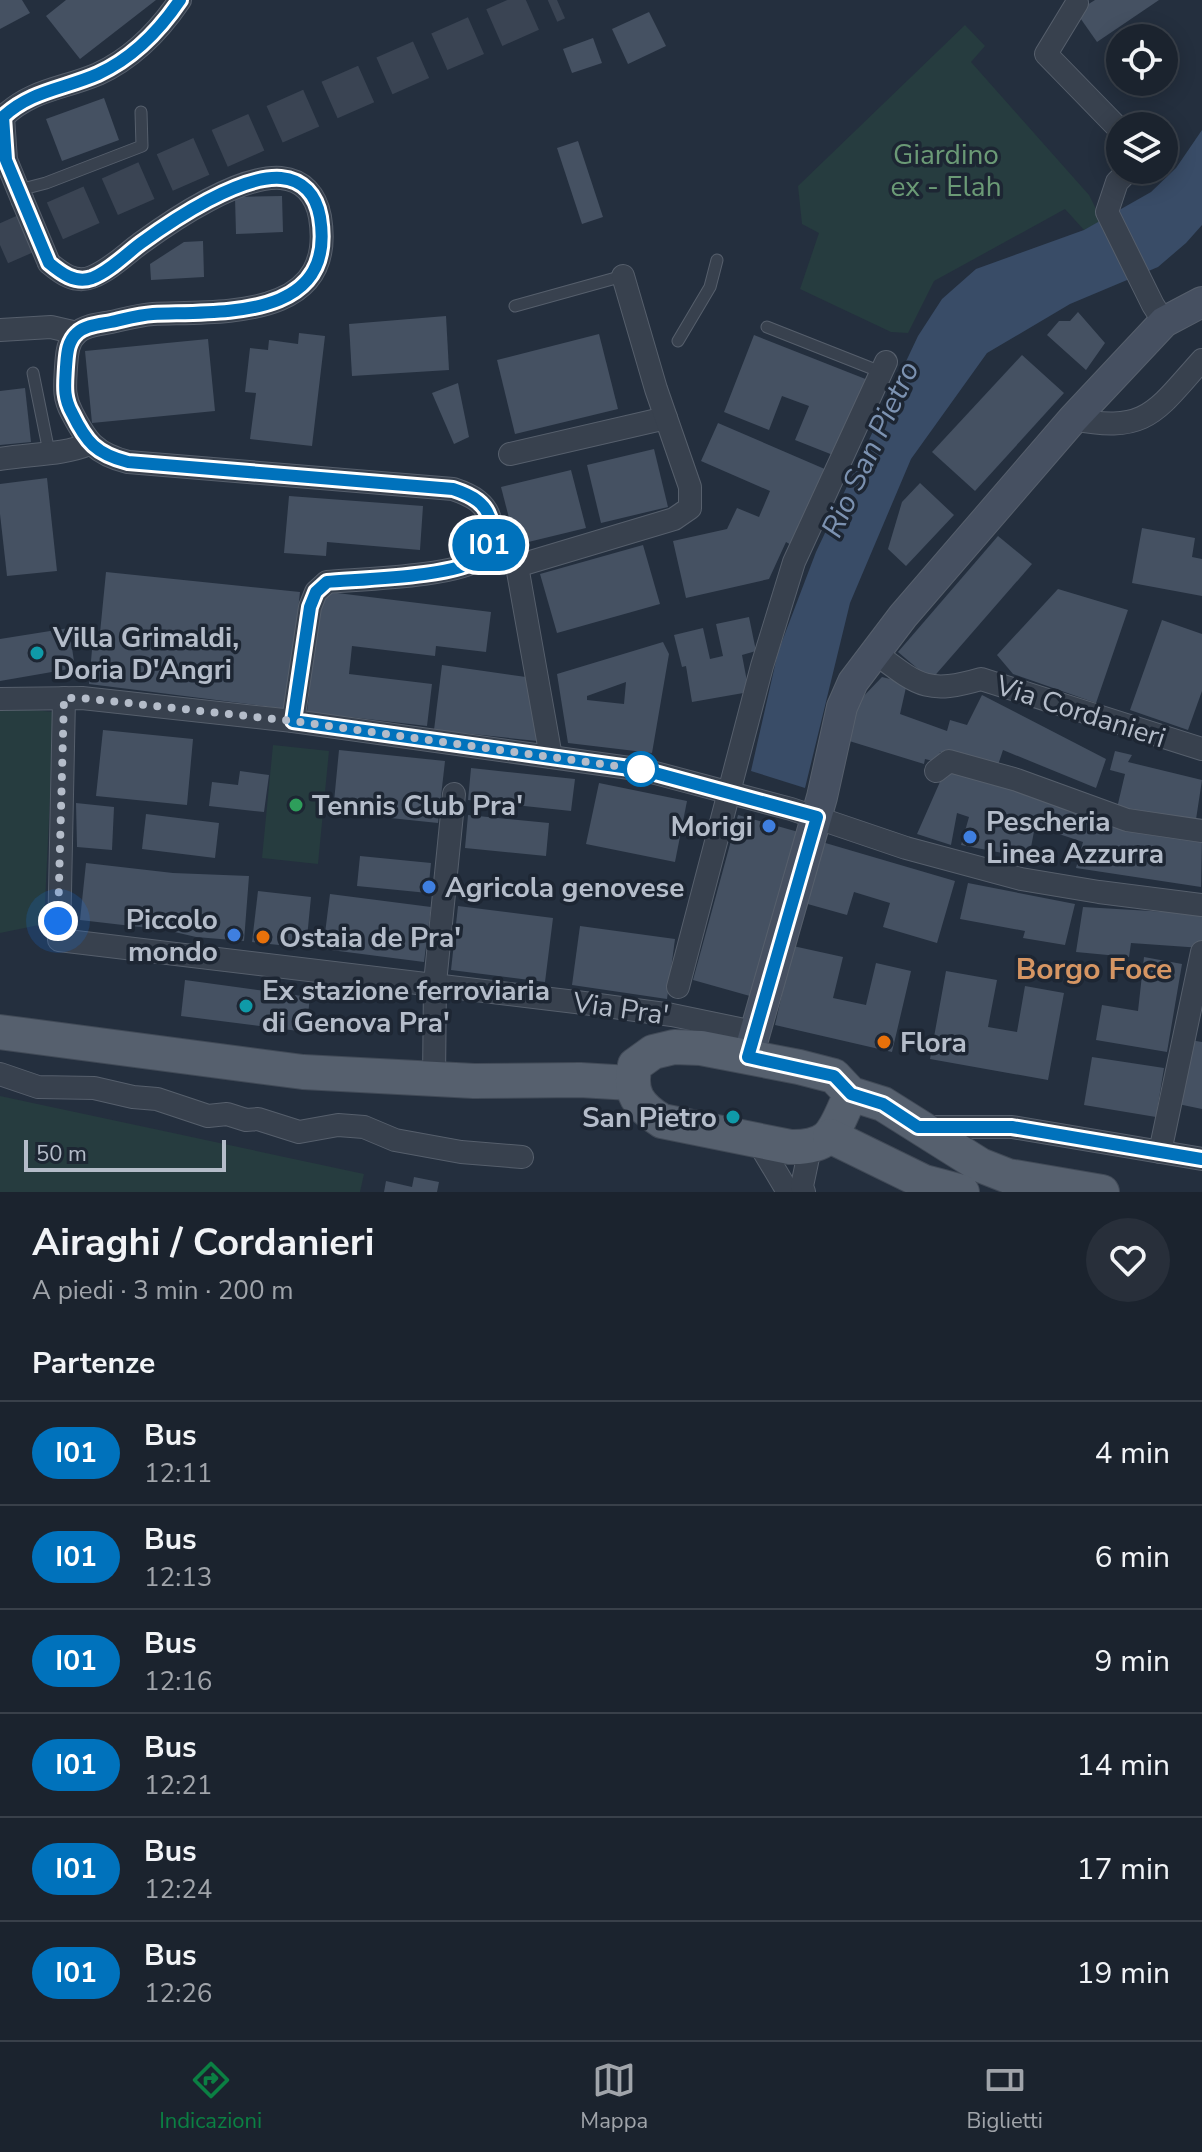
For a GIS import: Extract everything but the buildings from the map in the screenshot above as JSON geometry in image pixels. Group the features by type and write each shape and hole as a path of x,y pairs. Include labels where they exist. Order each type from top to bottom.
{"main road":[{"path":"0,1018 57,1040"},
{"path":"0,1032 303,1072 434,1079 631,1083"},
{"path":"962,1192 924,1182 820,1142 790,1147 662,1121 644,1110 631,1083 635,1065 653,1052 674,1047 751,1044 834,1076 851,1094 883,1104 980,1165 1008,1176 1102,1192"},
{"path":"820,1142 851,1094"}],"street":[{"path":"180,0 162,26 136,51 99,74 37,93 17,103 3,117 6,160 49,263 73,279 90,278 217,196 247,182 270,177 296,179 312,194 320,215 322,247 312,277 283,299 242,311 148,315 92,326 77,333 68,348 64,396 89,444 106,457 128,462 453,489 475,497 490,516 492,534 480,558 457,569 327,582 316,592 310,607 293,721"},
{"path":"1077,3 1046,54 1106,116"},
{"path":"1116,184 1107,212 1164,322"},
{"path":"551,757 517,566 674,519 690,508 690,487 623,276"},
{"path":"751,1044 817,817 842,707 853,682 874,652 1073,419 1164,322 1202,302"},
{"path":"0,330 51,327 77,333"},
{"path":"1073,419 1099,425 1131,423 1158,409 1202,360"},
{"path":"678,987 762,666 794,562 884,367"},
{"path":"510,454 666,418"},
{"path":"0,459 72,451 89,444"},
{"name":"Via Cordanieri","path":"874,652 907,677 931,688 952,687 981,679 1202,749"},
{"name":"Via Pra'","path":"64,698 59,940 435,983 672,1015 751,1044"},
{"path":"0,699 82,698 293,721 644,770 817,817 906,848 1021,879 1202,905"},
{"path":"936,771 949,761 1017,780 1127,820 1202,831"},
{"path":"434,1079 435,983 454,794"},
{"path":"1160,1152 1202,952"},
{"path":"0,1074 38,1087 94,1088 157,1099 208,1116 227,1114 246,1120 258,1119 299,1132 338,1125 364,1127 395,1140 461,1152 515,1156"},
{"path":"918,1127 1012,1127 1202,1159"},
{"path":"757,1140 788,1192"},
{"path":"804,1192 802,1186 820,1142"}],"lane":[{"path":"20,194 142,146 141,112"},
{"path":"678,341 710,287 717,260"},
{"path":"515,306 623,276"},
{"path":"767,327 884,367"},
{"path":"33,373 49,452"}],"green space":[{"name":"Giardino ex - Elah","path":"965,25 985,46 971,62 1089,195 1102,221 1084,230 1065,209 934,281 908,333 891,332 800,289 819,233 802,224 798,186"},
{"path":"0,707 54,712 44,924 0,933"},
{"name":"Tennis Club Pra'","path":"273,745 329,751 318,864 262,858"},
{"path":"0,1096 364,1174 360,1192 0,1192"}],"water":[{"name":"Rio San Pietro","path":"1202,130 1202,225 1158,267 1070,304 987,353 911,459 850,603 805,788 751,771 778,652 816,552 918,336 942,299 976,269 1084,230 1151,192 1159,184 1178,184 1178,165"}],"tunnel":[{"path":"0,245 557,0"}],"bus line":[{"name":"I01","path":"180,0 162,26 136,51 99,74 37,93 17,103 3,117 6,160 49,263 73,279 90,278 143,241 227,190 270,177 296,179 312,194 320,215 322,247 312,277 283,299 242,311 148,315 92,326 77,333 68,348 64,396 89,444 106,457 128,462 453,489 475,497 490,516 492,534 489,544 480,558 457,569 327,582 316,592 310,607 293,721 644,770 817,817 748,1057 834,1076 851,1094 883,1104 918,1127 1012,1127 1202,1159"}],"place":[{"name":"Villa Grimaldi, Doria D'Angri","path":"37,653"},
{"name":"Tennis Club Pra'","path":"296,805"},
{"name":"Morigi","path":"769,826"},
{"name":"Pescheria Linea Azzurra","path":"970,837"},
{"name":"Agricola genovese","path":"429,887"},
{"name":"Piccolo mondo","path":"234,935"},
{"name":"Ostaia de Pra'","path":"263,937"},
{"name":"Ex stazione ferroviaria di Genova Pra'","path":"246,1006"},
{"name":"Flora","path":"884,1042"},
{"name":"San Pietro","path":"733,1117"}],"district":[{"name":"Borgo Foce","path":"1094,969"}],"route":[{"path":"58,921 64,698 293,721 644,770 641,769"}]}
